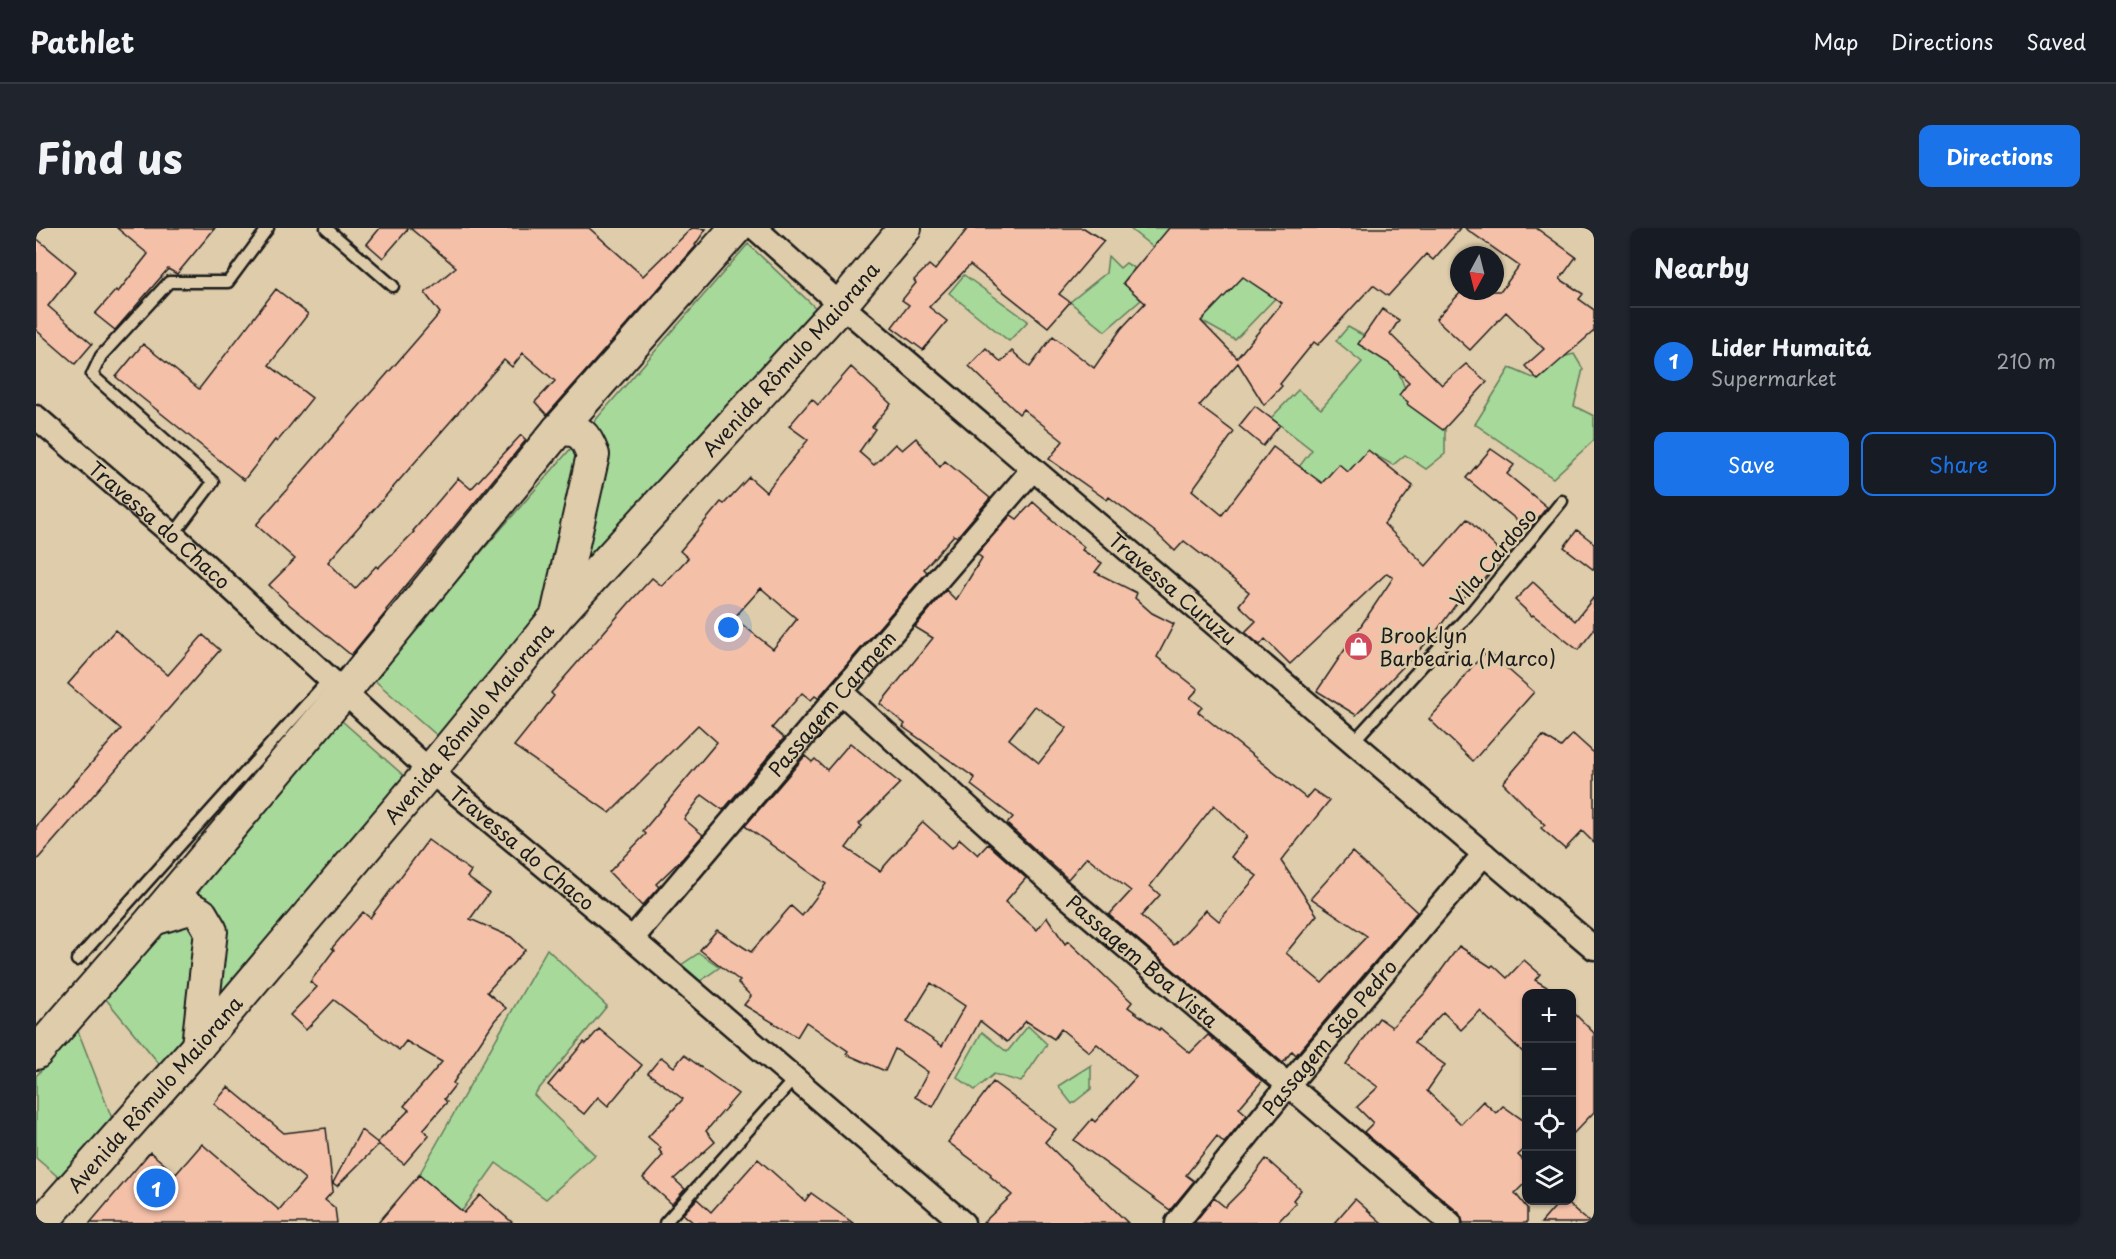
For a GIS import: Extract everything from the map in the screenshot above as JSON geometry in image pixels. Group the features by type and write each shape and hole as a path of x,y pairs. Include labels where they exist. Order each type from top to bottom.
{"street":[{"path":"36,1053 153,919 337,686 736,228"},
{"name":"Travessa Curuzu","path":"755,228 841,305 1594,948"},
{"name":"Avenida Rômulo Maiorana","path":"40,1223 198,1046 430,771 557,616 841,305 905,228"},
{"name":"Travessa do Chaco","path":"36,417 173,535 430,771 632,939 963,1223"},
{"path":"557,616 593,456 586,438 571,429 558,430"},
{"name":"Passagem Carmem","path":"632,939 1033,469"},
{"name":"Passagem Boa Vista","path":"841,692 1057,888 1450,1223"},
{"name":"Passagem São Pedro","path":"1177,1223 1289,1084 1484,854"},
{"path":"153,919 190,908 201,914 211,931 198,1046"}],"lane":[{"path":"173,535 213,482 92,375 101,356 169,282 228,282 268,228"},
{"path":"326,228 393,286"},
{"name":"Vila Cardoso","path":"1353,742 1473,610 1562,501"},
{"path":"77,960 337,686"},
{"path":"665,1223 795,1078"}],"green space":[{"path":"1129,228 1168,228 1178,237 1164,256"},
{"path":"748,244 821,313 441,739 372,678"},
{"path":"1252,255 1286,287 1235,340 1201,321"},
{"path":"1108,256 1120,268 1126,263 1134,268 1123,283 1141,300 1105,331 1070,302 1106,273"},
{"path":"964,275 1028,321 1009,341 949,293"},
{"path":"1348,327 1390,350 1411,404 1445,414 1445,454 1426,469 1405,455 1393,465 1368,451 1371,478 1282,489 1312,450 1271,418 1298,390 1321,409 1362,362 1336,341"},
{"path":"1574,354 1583,369 1574,406 1594,416 1594,440 1553,478 1475,424 1510,368 1538,380 1549,371 1554,359"},
{"path":"342,721 411,782 162,1067 105,998"},
{"path":"547,949 607,1006 534,1095 595,1155 546,1199 496,1163 462,1211 419,1175"},
{"path":"699,953 720,967 696,984 678,967"},
{"path":"1028,1026 1047,1044 1021,1082 994,1074 975,1090 957,1077 982,1032 1007,1052"},
{"path":"78,1031 115,1126 63,1181 36,1158 36,1076"},
{"path":"1091,1065 1091,1089 1072,1104 1058,1086"}],"building":[{"path":"117,228 215,228 177,274 168,269 115,330 95,314 116,290 118,292 148,254"},
{"path":"380,228 409,228 383,258 367,244"},
{"path":"410,228 589,228 643,276 692,228 706,229 696,246 547,415 535,402 555,381 523,353 512,367 504,360 328,562 355,589 376,566 378,568 414,532 458,478 471,489 521,435 526,440 351,655 269,585 295,559 256,525 440,313 425,293 456,267"},
{"path":"968,228 1084,228 1104,241 1059,294 1070,302 1048,327 970,265 929,307 947,321 923,350 892,327 909,305 902,300 916,283 914,280 929,265 935,270"},
{"path":"1169,228 1461,228 1433,260 1426,254 1388,296 1373,285 1318,345 1314,342 1280,384 1282,386 1264,405 1238,363 1199,406 1234,432 1192,490 1222,515 1273,447 1322,483 1339,464 1348,472 1368,450 1413,486 1384,524 1426,566 1467,519 1505,556 1478,587 1459,600 1433,636 1356,715 1317,691 1393,578 1387,573 1290,664 1265,639 1260,645 1245,632 1256,621 1239,605 1249,592 1184,541 1175,551 1154,531 1109,497 1107,500 1049,459 1063,441 1023,409 1019,414 969,366 986,348 1001,362 1012,351 1030,367 1053,336 1094,368 1121,329 1145,303 1123,283","holes":["1243,277 1282,303 1237,358 1201,321"]},
{"path":"1465,228 1536,228 1576,257 1560,279 1583,294 1579,299 1594,310 1594,331 1538,380 1525,366 1544,349 1506,312 1470,350 1436,319 1454,300 1504,300 1504,287 1519,266 1504,255 1504,246 1491,246"},
{"path":"36,238 76,271 48,306 92,344 75,364 36,330"},
{"path":"276,289 308,314 269,365 312,398 244,480 116,377 143,344 199,389"},
{"path":"1382,309 1399,320 1390,334 1442,385 1466,364 1487,382 1443,430 1407,404 1408,402 1399,395 1409,382 1390,364 1358,344"},
{"path":"851,367 891,404 872,427 875,429 859,452 874,465 895,444 902,450 916,438 940,467 945,461 990,498 957,537 954,535 924,569 927,572 818,698 815,696 811,700 802,693 772,728 784,738 723,810 702,795 684,819 703,835 656,884 659,887 642,906 609,872 646,834 643,831 717,742 698,725 610,813 514,746 554,696 551,693 652,578 662,586 688,558 680,551 721,502 724,504 749,477 766,492 808,440 789,426 812,399 818,405","holes":["761,588 797,619 773,649 734,618"]},
{"path":"1255,406 1280,425 1263,446 1239,426"},
{"path":"1491,449 1514,465 1507,474 1547,507 1529,530 1466,478"},
{"path":"1033,502 1084,547 1082,550 1102,563 1095,572 1137,593 1135,598 1152,613 1174,624 1157,657 1198,689 1190,698 1202,707 1198,712 1306,798 1313,790 1329,801 1281,861 1317,915 1286,953 1322,983 1367,936 1311,898 1352,852 1417,912 1296,1055 1292,1051 1283,1063 1109,915 1131,891 1087,857 1068,879 1007,824 1013,817 971,785 975,778 903,727 905,724 880,704 933,638 915,627 946,590 956,600 982,558 977,554 1011,515 1017,519","holes":["1035,706 1067,728 1039,763 1009,739","1214,805 1247,836 1231,857 1257,876 1219,921 1206,910 1174,945 1141,916 1160,895 1150,886"]},
{"path":"1577,530 1594,543 1594,570 1564,547"},
{"path":"1533,582 1575,621 1594,597 1594,630 1578,650 1532,616 1515,600"},
{"path":"115,630 168,675 203,635 220,650 36,861 36,827 121,729 68,684"},
{"path":"1487,651 1534,692 1473,761 1429,719"},
{"path":"1573,734 1594,753 1594,843 1582,831 1565,849 1541,828 1545,825 1503,783 1543,736 1561,747"},
{"path":"850,743 900,783 859,824 862,826 846,848 880,871 923,822 952,848 960,839 978,855 988,844 1026,878 1005,902 1037,930 1047,917 1065,944 1068,941 1132,1002 1128,1007 1159,1030 1160,1028 1190,1053 1208,1035 1262,1081 1239,1108 1247,1115 1224,1143 1217,1136 1186,1175 1194,1181 1170,1210 1074,1140 1092,1119 1095,1122 1136,1077 1097,1044 1089,1052 1061,1029 1054,1039 1026,1021 1007,1042 980,1021 933,1107 915,1097 928,1072 895,1049 885,1071 846,1054 848,1051 806,1022 797,1037 744,1005 751,996 738,983 740,981 700,950 717,930 751,952 791,906 802,916 826,884 745,826 805,756 812,762 815,759 827,770","holes":["931,983 965,1006 942,1046 907,1022"]},
{"path":"428,840 471,871 467,877 489,893 470,919 511,937 525,950 487,992 506,1008 495,1020 453,1083 455,1085 444,1099 447,1102 423,1130 429,1135 404,1164 377,1143 409,1110 404,1106 442,1062 406,1041 399,1050 334,1000 306,1030 290,1015 317,987 310,982 334,950 332,948 363,912 370,918"},
{"path":"1459,946 1491,967 1493,965 1507,978 1524,960 1540,974 1535,980 1550,989 1522,989 1522,1051 1480,1011 1461,1030 1443,1012 1414,1043 1445,1065 1427,1091 1461,1124 1483,1101 1496,1113 1503,1106 1522,1119 1522,1151 1518,1155 1522,1159 1522,1186 1515,1193 1522,1205 1527,1208 1527,1223 1463,1223 1459,1213 1364,1132 1373,1123 1357,1107 1378,1087 1346,1064 1379,1018 1392,1027 1424,994"},
{"path":"1576,1015 1594,1033 1594,1112 1576,1131"},
{"path":"599,1029 642,1065 608,1106 598,1097 584,1114 548,1085 584,1042 586,1044"},
{"path":"684,1055 738,1094 706,1131 715,1142 674,1179 685,1189 672,1204 643,1178 663,1155 659,1150 661,1148 648,1137 683,1099 648,1073 661,1057 674,1067"},
{"path":"993,1082 1056,1129 1045,1142 1128,1223 983,1223 1012,1195 990,1176 991,1174 948,1142"},
{"path":"228,1087 284,1133 326,1128 333,1191 325,1200 335,1208 337,1223 90,1223 150,1152 176,1174 202,1144 279,1210 305,1179 214,1104"},
{"path":"361,1130 379,1144 337,1186 333,1183"},
{"path":"758,1159 805,1201 811,1193 853,1223 694,1223 683,1214 697,1199 711,1212"},
{"path":"1266,1159 1301,1190 1293,1200 1296,1203 1277,1223 1194,1223 1214,1198 1225,1207 1243,1189"},
{"path":"419,1175 464,1213 480,1195 513,1223 378,1223"},
{"path":"1355,1199 1382,1223 1334,1223"},
{"path":"1557,1205 1570,1205 1590,1223 1541,1223"}],"place":[{"name":"Brooklyn Barbearia (Marco)","path":"1358,647"},
{"name":"Lider Humaitá","path":"156,1188"}]}
